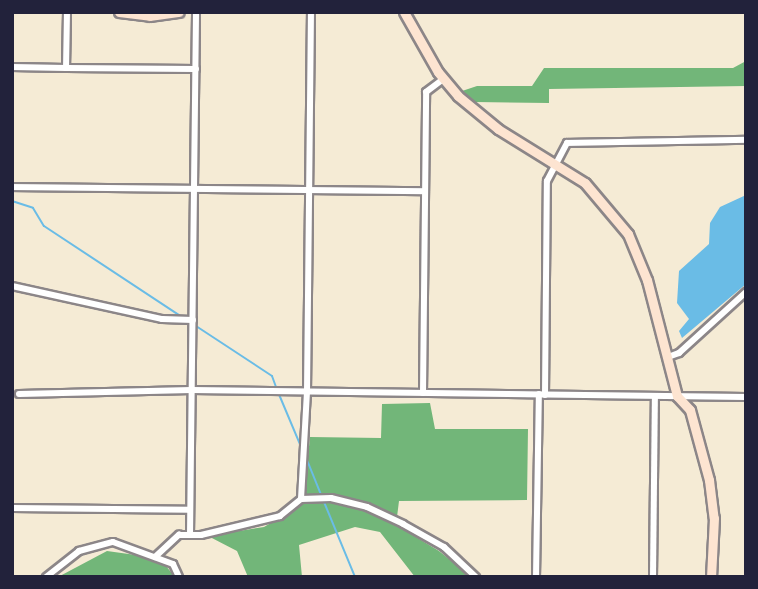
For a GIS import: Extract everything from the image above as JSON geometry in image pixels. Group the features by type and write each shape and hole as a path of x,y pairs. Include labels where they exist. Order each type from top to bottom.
{"street":[{"path":"66,68 67,12"},
{"path":"118,12 141,16 179,12"},
{"path":"190,535 197,12"},
{"path":"301,499 307,392 311,12"},
{"path":"404,12 443,79 485,119 554,161 596,193 628,234 647,279 677,396 690,410 709,480 714,518 711,577"},
{"path":"12,67 196,69"},
{"path":"423,393 426,92 443,79"},
{"path":"536,577 544,230 547,181 554,161 572,141 746,140"},
{"path":"12,187 425,191"},
{"path":"12,286 162,319 192,320"},
{"path":"668,357 679,354 746,292"},
{"path":"19,394 192,390 746,397"},
{"path":"653,577 655,396"},
{"path":"155,557 179,535 280,516 301,499 331,498 367,507 444,547 475,577"},
{"path":"12,508 190,510"},
{"path":"47,577 79,551 103,543 128,545 175,565 179,577"}],"green space":[{"path":"746,61 746,86 549,89 549,103 475,102 462,91 477,86 532,86 544,68 733,68"},
{"path":"430,403 435,429 528,429 527,500 399,501 396,525 439,551 471,577 415,577 380,532 355,527 299,545 302,577 248,577 237,551 208,536 264,527 303,504 310,437 381,438 382,404"},
{"path":"107,551 143,556 166,566 175,577 58,577"}],"water":[{"path":"746,195 746,284 682,338 679,331 689,319 677,303 679,271 709,244 710,223 720,207"}],"waterway":[{"path":"12,201 33,208 44,226 182,317"},
{"path":"196,326 272,376 276,387"},
{"path":"278,392 302,449"},
{"path":"307,460 322,497"},
{"path":"324,502 355,577"}]}
